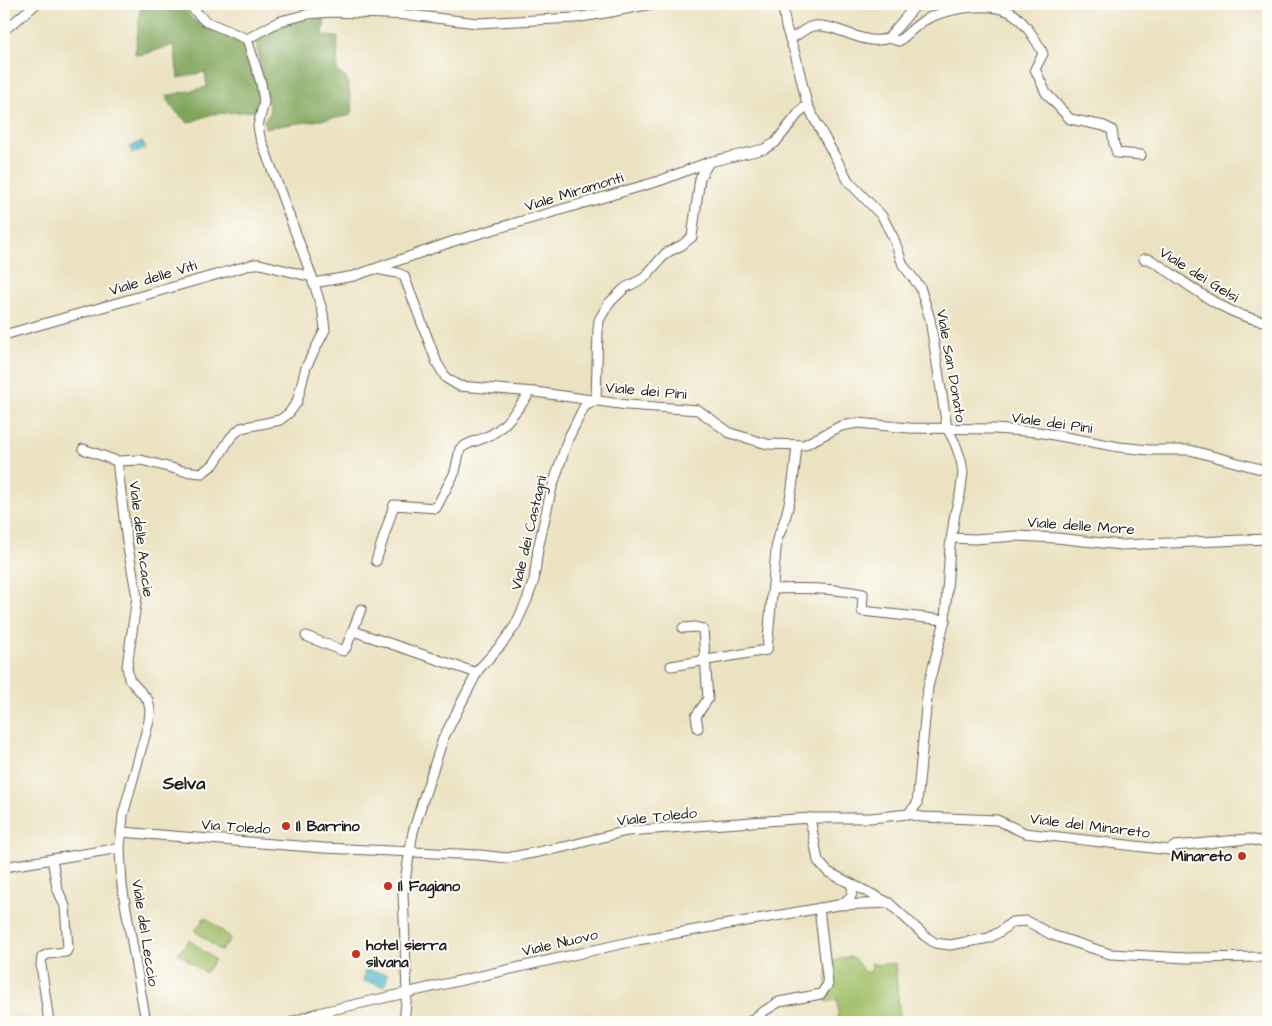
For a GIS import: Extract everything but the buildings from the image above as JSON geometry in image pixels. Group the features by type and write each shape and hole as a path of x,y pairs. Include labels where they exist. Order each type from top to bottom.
{"street":[{"path":"4,30 36,4"},
{"path":"188,4 205,21 247,39 261,83 264,102 258,126 260,137 314,284"},
{"path":"247,39 280,21 309,14 331,12 411,14 477,23 574,18 651,4"},
{"name":"Viale San Donato","path":"785,4 784,14 807,104 849,182 882,216 903,265 920,287 930,319 947,428 955,443 963,473 951,538 945,620 928,686 918,804 908,814"},
{"path":"790,39 814,26 874,41 882,41 888,38 917,4"},
{"path":"888,38 899,41 922,21 950,10 968,7 996,8 1010,12 1039,44 1043,54 1035,69 1046,93 1070,119 1104,126 1112,130 1114,144 1118,153 1141,155"},
{"name":"Viale Miramonti","path":"314,284 354,276 454,241 659,181 709,162 764,149 775,144 807,104"},
{"path":"596,400 598,330 602,314 609,303 625,288 644,278 666,253 682,245 692,237 700,178 709,162"},
{"name":"Viale dei Gelsi","path":"1144,259 1150,259 1233,313 1268,322"},
{"name":"Viale delle Viti","path":"4,335 254,264 260,264 314,284"},
{"name":"Viale dei Pini","path":"376,269 404,276 437,363 446,378 459,386 526,392 627,405 698,410 730,433 767,444 804,445 841,426 858,423 909,428 994,429 1038,432 1141,450 1190,450 1268,471"},
{"name":"Viale delle Acacie","path":"83,449 117,461 141,460 183,471 202,473 214,464 231,437 241,428 280,420 289,413 297,402 306,367 325,330 323,313 314,284"},
{"path":"376,561 394,505 436,508 456,472 460,449 466,444 498,431 527,397 526,392"},
{"name":"Viale dei Castagni","path":"404,1022 406,992 403,893 413,832 443,739 477,673 501,646 515,626 527,600 534,580 538,549 553,484 568,439 584,407 596,400"},
{"path":"671,666 767,650 768,625 774,590 776,539 782,529 794,480 797,445"},
{"name":"Viale delle Acacie","path":"117,461 127,542 137,598 127,666 129,679 148,700 150,710 149,721 123,815 120,848"},
{"name":"Viale delle More","path":"951,538 976,539 1016,536 1121,545 1265,538"},
{"path":"774,590 818,588 846,590 863,594 862,611 945,620"},
{"path":"306,636 343,650 346,648 361,609"},
{"path":"683,628 695,627 703,629 708,700 696,716 698,728"},
{"path":"353,631 477,673"},
{"name":"Viale Toledo","path":"409,851 506,858 564,848 627,831 810,818 871,818 908,814"},
{"name":"Viale del Minareto","path":"908,814 922,817 996,820 1026,833 1169,850 1175,846 1248,839 1268,843"},
{"path":"810,818 818,861 828,872 889,903 935,943 950,945 988,938 1012,922 1027,921 1052,935 1110,954 1188,958 1268,957"},
{"name":"Via Toledo","path":"121,832 324,848 409,851"},
{"path":"4,867 120,848"},
{"name":"Viale del Leccio","path":"120,848 122,886 146,1022"},
{"path":"49,1022 41,965 42,957 48,954 66,952 68,948 64,906 57,888 52,859"},
{"path":"848,900 852,896 851,884"},
{"path":"860,903 868,892"},
{"name":"Viale Nuovo","path":"838,905 868,892"},
{"name":"Viale Nuovo","path":"292,1022 318,1012 638,940 838,905 889,903"},
{"path":"751,1021 779,1002 821,994 825,990 828,984 819,908"},
{"path":"751,1021 762,1022"}],"green space":[{"path":"141,4 181,4 191,18 205,28 229,36 240,43 247,52 261,97 259,107 254,111 212,114 188,123 171,107 166,96 207,87 205,72 178,78 174,45 141,55 135,54"},
{"path":"325,17 323,36 338,37 337,71 347,79 353,110 349,116 265,128 264,120 270,113 256,43 262,36 278,27"},
{"path":"205,917 231,938 221,951 195,931"},
{"path":"189,940 215,960 205,973 178,953"},
{"path":"849,957 855,959 864,972 871,972 872,963 876,965 895,963 900,1022 838,1022 838,1000 826,1002 827,966 839,959"}],"water":[{"path":"142,141 146,148 132,154 130,147"},
{"path":"365,970 388,974 385,986 363,981"}],"place":[{"name":"Il Barrino","path":"286,826"},
{"name":"Minareto","path":"1242,856"},
{"name":"Il Fagiano","path":"388,886"},
{"name":"hotel sierra silvana","path":"356,954"}],"district":[{"name":"Selva","path":"184,783"}]}
